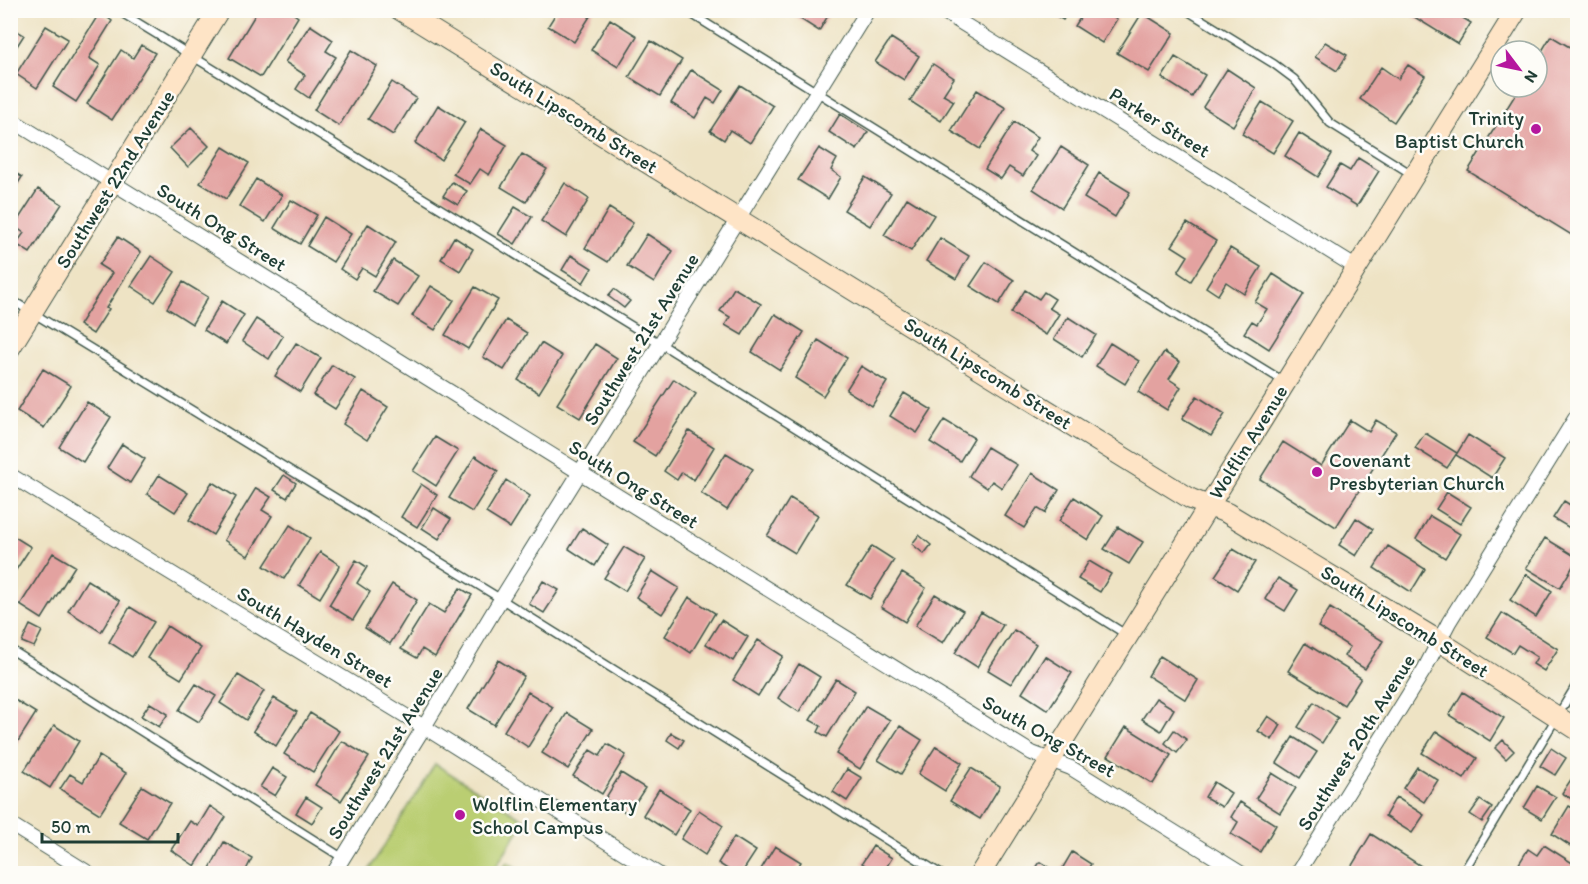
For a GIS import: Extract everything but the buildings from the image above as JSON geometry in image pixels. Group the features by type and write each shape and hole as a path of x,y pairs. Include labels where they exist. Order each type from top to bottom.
{"street":[{"name":"Southwest 22nd Avenue","path":"10,348 219,10"},
{"name":"South Lipscomb Street","path":"400,10 1191,499 1227,513 1438,641 1578,730"},
{"name":"Southwest 21st Avenue","path":"333,873 868,10"},
{"name":"Parker Street","path":"941,10 1358,268"},
{"name":"Wolflin Avenue","path":"980,873 1517,10"},
{"name":"South Ong Street","path":"10,119 1032,753 1071,768 1242,873"},
{"name":"Southwest 20th Avenue","path":"1297,873 1424,670 1438,641 1578,414"},
{"name":"South Hayden Street","path":"10,475 424,727 658,873"},
{"path":"10,824 90,873"}],"lane":[{"path":"117,10 661,344 1127,635"},
{"path":"685,10 1286,382"},
{"path":"1186,10 1274,64 1294,79 1330,123 1415,176"},
{"path":"10,299 501,599 941,873"},
{"path":"10,649 343,858"},
{"path":"1462,873 1578,682"}],"green space":[{"name":"Wolflin Elementary School Campus","path":"435,764 525,820 492,873 367,873"},
{"path":"507,862 525,873 500,873"}],"place":[{"name":"Trinity Baptist Church","path":"1536,129"},
{"name":"Covenant Presbyterian Church","path":"1317,472"},
{"name":"Wolflin Elementary School Campus","path":"460,815"}]}
